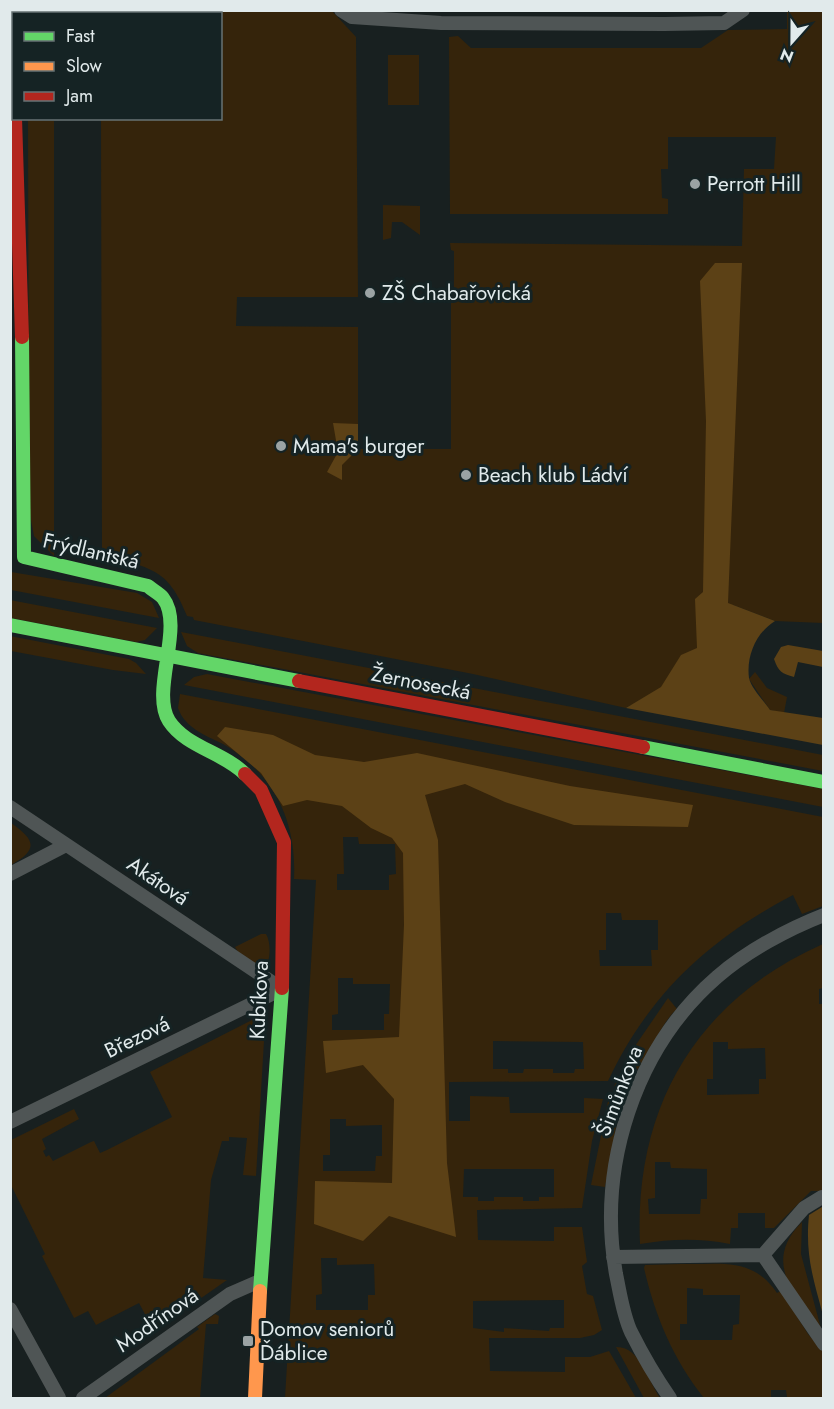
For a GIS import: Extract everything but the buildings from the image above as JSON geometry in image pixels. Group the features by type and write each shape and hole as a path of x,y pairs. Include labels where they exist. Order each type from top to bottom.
{"street":[{"path":"341,10 352,16 441,23 664,24 724,23 743,10"},
{"name":"Frýdlantská","path":"15,120 13,190 21,267 24,557 148,586 163,598 169,614 168,657"},
{"name":"Žernosecká","path":"10,625 824,782"},
{"name":"Kubíkova","path":"168,657 162,703 169,721 187,738 240,769 261,790 284,842 282,989 260,1281 255,1398"},
{"name":"Akátová","path":"10,807 282,989"},
{"path":"10,874 66,845"},
{"name":"Šimůnkova","path":"670,1398 631,1331 613,1257 610,1221 618,1147 633,1099 655,1051 692,1003 718,976 749,954 824,915"},
{"name":"Březová","path":"10,1122 282,989"},
{"path":"613,1257 763,1255 804,1208 822,1197"},
{"path":"763,1255 824,1344"},
{"name":"Modřínová","path":"82,1398 230,1294 260,1281"},
{"path":"10,1309 59,1398"}],"shaded area":[{"path":"332,11 356,37 358,297 237,297 236,326 358,327 358,449 451,449 451,289 454,288 454,251 451,250 450,243 742,246 744,169 774,169 776,137 668,137 668,169 661,169 662,198 668,199 668,214 450,214 449,37 458,36 471,48 701,48 728,30 787,29 787,11 823,11 823,623 775,621 733,605 723,723 631,705 626,708 473,674 194,620 193,617 187,616 172,588 155,572 102,555 101,120 222,120 222,12 101,12"},
{"path":"388,55 419,55 419,105 388,105"},
{"path":"28,120 54,121 54,556 34,536 29,510"},
{"path":"383,205 420,206 420,235 402,222 392,222 391,238 383,240"},
{"path":"715,263 742,263 728,603 775,621 763,631 754,645 749,661 750,682 770,710 823,718 823,745 626,708 661,687 681,655 697,648 695,599 703,592 706,421 700,281"},
{"path":"333,423 358,424 358,449 342,465 342,480 327,472 338,452"},
{"path":"11,572 137,593 152,602 159,618 11,590"},
{"path":"10,600 157,628 145,640 136,642 11,618"},
{"path":"181,632 823,755 823,771 198,653 187,646"},
{"path":"10,636 129,659 146,674 11,651"},
{"path":"788,645 823,651 823,667 798,662 794,677 783,673 774,659 781,647"},
{"path":"755,672 767,688 787,697 784,713 770,710 749,679"},
{"path":"207,674 823,789 823,807 184,685 194,677"},
{"path":"180,694 823,817 823,906 802,914 793,895 734,930 708,950 684,972 642,1021 608,1081 449,1082 449,1121 470,1121 470,1096 509,1097 510,1113 584,1113 584,1098 603,1099 592,1141 582,1208 477,1210 478,1240 554,1241 554,1227 582,1227 587,1262 582,1266 587,1294 593,1296 602,1330 594,1335 580,1338 489,1338 490,1371 565,1372 565,1357 590,1357 609,1351 636,1398 285,1398 316,880 294,879 294,858 286,818 269,784 241,756 185,721 178,708","holes":["343,837 358,837 359,844 395,844 396,874 389,875 389,890 337,890 337,874 344,874","606,913 621,913 622,920 658,920 658,950 651,950 652,966 600,966 599,950 606,950","338,978 353,978 353,984 390,984 389,1014 384,1014 384,1030 332,1030 332,1015 338,1014","493,1041 583,1042 584,1069 575,1069 574,1073 553,1073 553,1069 524,1069 523,1073 508,1073 508,1069 493,1069","330,1119 346,1119 346,1126 382,1125 382,1156 376,1156 375,1171 323,1171 323,1155 330,1155","464,1169 554,1169 554,1197 539,1197 539,1201 523,1201 523,1197 494,1197 494,1201 478,1201 478,1197 463,1197","321,1258 337,1258 337,1265 374,1264 375,1295 368,1295 368,1310 316,1310 316,1295 322,1294","564,1300 564,1328 550,1328 549,1331 504,1328 504,1332 473,1328 473,1301"]},
{"path":"225,727 273,735 315,755 364,762 417,753 570,786 693,805 688,827 574,825 505,802 465,784 425,795 438,840 447,1163 456,1237 389,1216 363,1241 314,1224 315,1181 392,1183 394,1099 363,1065 326,1073 323,1041 399,1037 404,925 403,853 392,838 371,828 342,806 307,800 283,806 261,773 217,736"},
{"path":"11,823 29,839 30,849 11,865"},
{"path":"261,934 266,934 268,937 269,956 265,968 248,961 235,947"},
{"path":"823,944 823,988 819,989 819,1004 824,1004 823,1268 822,1191 811,1191 774,1228 765,1228 765,1213 738,1213 738,1228 731,1228 730,1244 685,1240 640,1244 641,1194 648,1147 662,1103 682,1063 708,1027 740,995 779,967","holes":["713,1042 728,1042 728,1049 765,1048 766,1079 759,1079 759,1094 707,1095 707,1079 713,1079","655,1162 670,1162 671,1168 707,1169 707,1199 701,1199 700,1214 649,1214 648,1199 655,1198"]},
{"path":"668,998 677,1009 669,1017 633,1076 624,1083 614,1086 633,1049"},
{"path":"252,1020 265,1024 256,1176 243,1175 247,1138 229,1137 229,1141 222,1141 211,1180 203,1278 227,1280 154,1331 139,1303 96,1325 88,1311 74,1318 42,1256 45,1254 11,1185 11,1140 74,1109 79,1119 42,1139 46,1157 49,1155 53,1161 94,1141 100,1153 107,1150 172,1117 150,1072"},
{"path":"608,1101 615,1105 618,1116 605,1187 591,1185"},
{"path":"822,1207 823,1315 813,1277 808,1242 809,1215"},
{"path":"802,1222 801,1254 823,1336 794,1294 787,1280 784,1266 784,1252 790,1237"},
{"path":"722,1264 746,1268 757,1273 777,1293 781,1291 808,1334 823,1351 823,1397 787,1397 786,1390 771,1390 771,1398 704,1398 683,1368 666,1336 654,1303 645,1265","holes":["687,1288 703,1289 703,1295 740,1295 739,1324 733,1325 732,1340 680,1340 680,1324 687,1324"]},
{"path":"215,1314 219,1316 218,1324 206,1324 200,1398 105,1398 199,1329 197,1327"},
{"path":"616,1347 624,1348 638,1358 660,1398 644,1398"}],"traffic: fast":[{"path":"22,337 24,557 148,586 161,596 169,610 171,625 163,693 164,708 169,721 185,737 236,766 245,774"},
{"path":"10,625 299,681"},
{"path":"643,747 824,782"},
{"path":"260,1291 282,988"}],"traffic: slow":[{"path":"255,1398 260,1291"}],"traffic: jam":[{"path":"15,120 22,337"},
{"path":"299,681 643,747"},
{"path":"245,774 261,790 284,842 282,988"}],"place":[{"name":"Perrott Hill","path":"695,184"},
{"name":"ZŠ Chabařovická","path":"370,293"},
{"name":"Mama's burger","path":"281,446"},
{"name":"Beach klub Ládví","path":"466,475"},
{"name":"Domov seniorů Ďáblice","path":"248,1341"}]}
